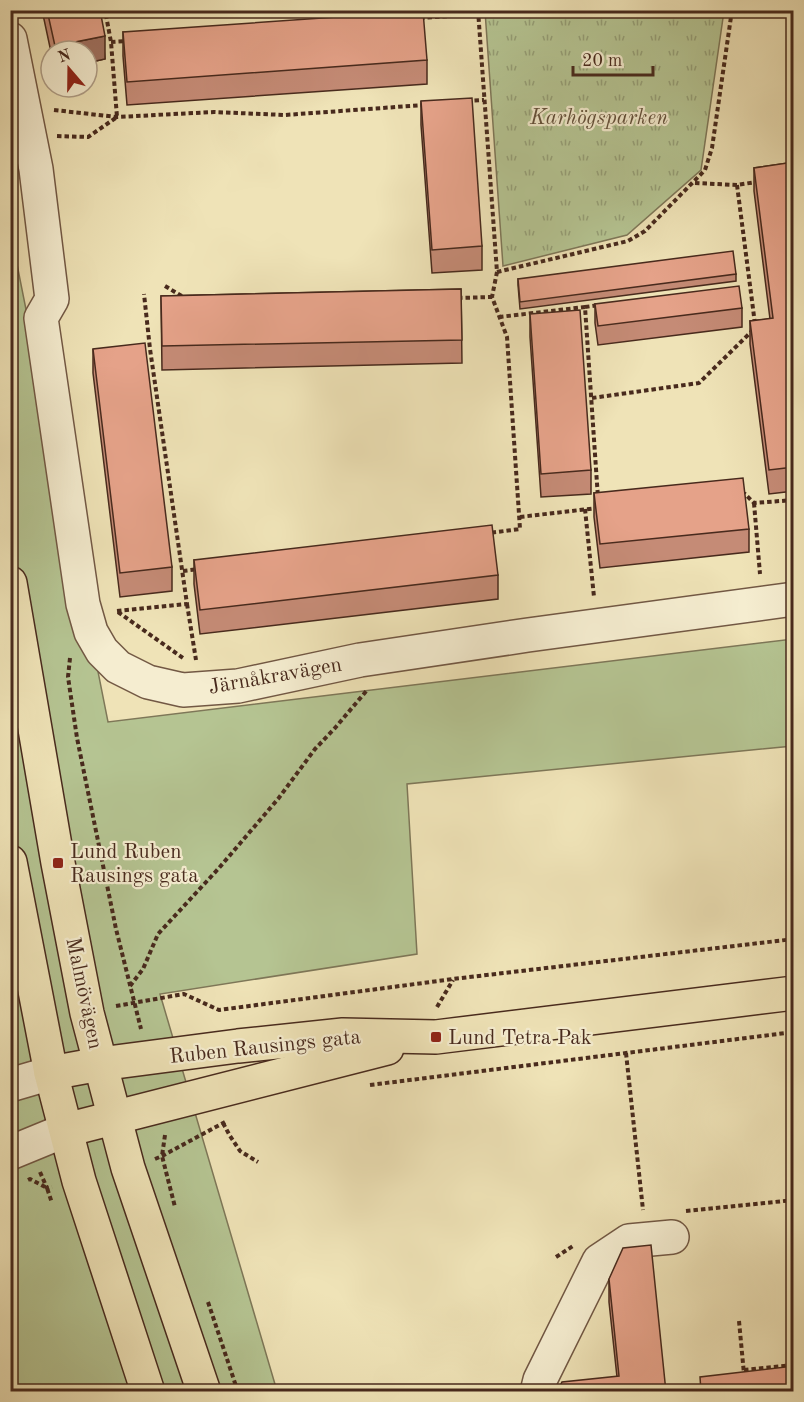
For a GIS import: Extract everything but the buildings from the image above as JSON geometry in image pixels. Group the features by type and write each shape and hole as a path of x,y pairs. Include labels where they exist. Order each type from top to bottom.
{"main road":[{"name":"Malmövägen","path":"10,583 58,863 87,1013 128,1168 204,1392"},
{"path":"10,862 51,1073 79,1181 148,1392"},
{"name":"Ruben Rausings gata","path":"51,1073 100,1064 238,1046 431,1026 486,1031 794,993"},
{"name":"Ruben Rausings gata","path":"66,1130 431,1026"}],"street":[{"path":"10,39 24,106"},
{"name":"Järnåkravägen","path":"24,106 36,169 52,298 41,318 83,604 100,620 102,651 118,667 148,682 183,690 238,686 360,660 794,599"},
{"path":"10,1085 51,1073"},
{"path":"15,1168 66,1130"},
{"path":"537,1392 540,1380 600,1261 629,1241 675,1225"}],"path":[{"path":"105,10 111,42 117,117"},
{"path":"420,18 498,10"},
{"path":"496,272 628,241 645,231 694,183 705,170 712,148 732,10"},
{"path":"479,12 496,272 492,297 507,337 520,529 486,533"},
{"path":"111,42 135,40"},
{"path":"460,102 484,100"},
{"path":"24,106 117,117 214,112 285,115 425,105"},
{"path":"88,137 117,117"},
{"path":"694,183 760,182"},
{"path":"592,398 699,383 756,328 737,184"},
{"path":"165,286 186,298"},
{"path":"144,294 197,668"},
{"path":"457,298 492,297"},
{"path":"499,317 608,304"},
{"path":"519,517 599,507 585,307"},
{"path":"738,493 745,494 754,503 761,580"},
{"path":"754,503 794,500"},
{"path":"585,509 594,601"},
{"path":"183,571 206,568"},
{"path":"187,604 116,611 100,620 71,653 68,677 76,738 133,1002 184,994 219,1010 453,979 794,939"},
{"path":"116,611 188,661"},
{"path":"129,986 143,969 158,934 278,799 315,749 368,690 392,655"},
{"path":"431,1026 453,979"},
{"path":"367,1086 794,1032"},
{"path":"626,1053 644,1215"},
{"path":"177,1214 162,1156 230,1118"},
{"path":"223,1123 240,1151 258,1162"},
{"path":"15,1168 47,1188"},
{"path":"675,1225 794,1200"},
{"path":"204,1291 238,1392"},
{"path":"739,1321 744,1378"},
{"path":"744,1370 794,1365"}],"green space":[{"name":"Karhögsparken","path":"485,11 724,11 701,170 627,235 503,266"},
{"path":"10,229 108,722 793,639 793,746 407,784 417,954 160,994 277,1391 11,1391"}],"place":[{"name":"Lund Ruben Rausings gata","path":"58,863"},
{"name":"Lund Tetra Pak","path":"436,1037"}]}
